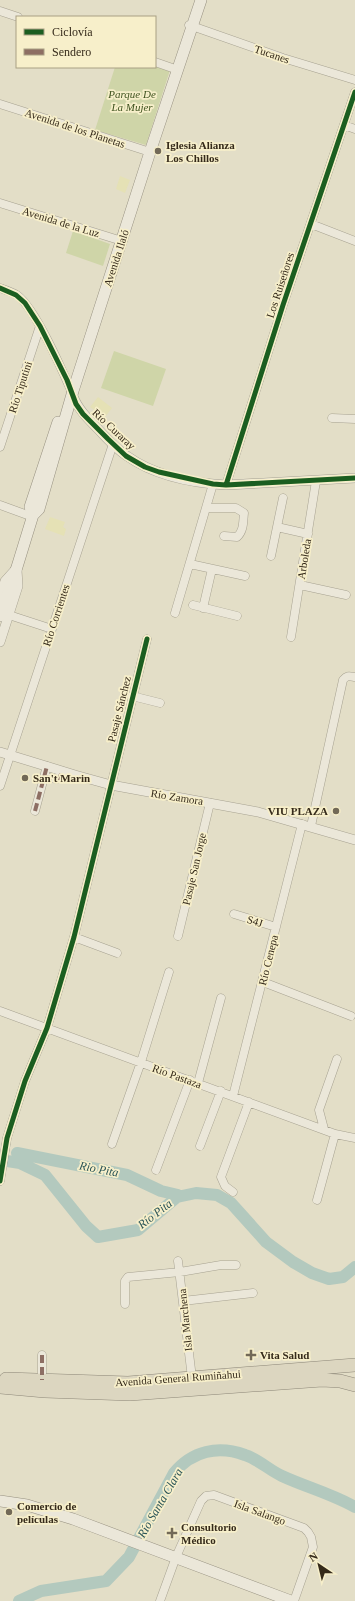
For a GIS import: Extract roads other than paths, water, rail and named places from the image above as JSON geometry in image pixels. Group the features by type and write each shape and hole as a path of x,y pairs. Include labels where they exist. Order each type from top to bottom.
{"highway":[{"name":"Avenida General Rumiñahui","path":"0,1379 128,1383 355,1365"},
{"name":"Avenida General Rumiñahui","path":"0,1387 45,1391 130,1394 322,1380 340,1381 355,1385"}],"main road":[{"name":"Avenida Ilaló","path":"191,26 197,0"},
{"name":"Avenida Ilaló","path":"4,615 33,516 40,509 71,391 176,69 201,0"},
{"path":"0,1501 27,1505 73,1519 291,1601"}],"street":[{"path":"0,11 16,16"},
{"name":"Tucanes","path":"191,26 283,58 355,80"},
{"path":"156,62 176,69"},
{"name":"Los Ruiseñores","path":"226,485 283,305 355,92"},
{"name":"Avenida de los Planetas","path":"0,104 149,152"},
{"path":"344,125 355,128"},
{"name":"Avenida de la Luz","path":"0,203 120,240"},
{"path":"311,224 355,241"},
{"name":"Río Curaray","path":"0,288 19,297 40,326 76,404 83,414 126,456 145,467 175,477 226,485 355,478"},
{"name":"Río Tiputini","path":"0,447 40,326"},
{"path":"332,418 355,419"},
{"name":"Río Corrientes","path":"0,786 113,444"},
{"name":"Arboleda","path":"292,637 316,481"},
{"path":"175,613 213,484"},
{"path":"271,556 283,498"},
{"path":"0,505 33,516"},
{"path":"206,508 236,508 244,513 242,530 240,534 237,537 224,536"},
{"path":"277,527 308,534"},
{"path":"190,564 245,576"},
{"path":"0,597 5,581 17,567"},
{"path":"203,608 212,569"},
{"path":"300,585 346,595"},
{"path":"193,605 237,616"},
{"path":"0,642 4,615 52,629"},
{"name":"Pasaje Sánchez","path":"0,1181 7,1138 25,1081 47,1028 74,937 147,639"},
{"name":"Río Cenepa","path":"233,1096 276,927 306,825 343,680 349,676 355,677"},
{"path":"132,696 160,703"},
{"name":"Río Zamora","path":"0,752 111,784 145,792 210,802 258,812 355,840"},
{"path":"34,811 47,766"},
{"path":"44,777 57,779 60,777 62,771"},
{"name":"Pasaje San Jorge","path":"178,936 210,802"},
{"name":"S4J","path":"234,914 276,927"},
{"path":"74,937 117,954"},
{"path":"112,1144 169,972"},
{"path":"263,982 351,1016"},
{"path":"156,1170 194,1082 220,998"},
{"name":"Río Pastaza","path":"0,1011 335,1134 355,1138"},
{"path":"324,1129 320,1119 319,1110 337,1059"},
{"path":"200,1146 221,1091"},
{"path":"233,1192 224,1186 221,1177 250,1102"},
{"path":"317,1200 335,1134"},
{"name":"Isla Marchena","path":"178,1261 192,1378"},
{"path":"125,1304 124,1281 127,1277 180,1272 221,1265 236,1265"},
{"path":"183,1301 253,1293"},
{"path":"42,1355 42,1380"},
{"name":"Isla Salango","path":"160,1601 176,1558 201,1501 206,1496 214,1495 304,1528 308,1532 313,1547 294,1601"}],"waterway":[{"name":"Rio Pita","path":"17,1153 127,1175 161,1191 178,1195"},
{"name":"Río Pita","path":"0,1160 20,1163 45,1175 86,1226 98,1237 138,1230 177,1197 196,1193 217,1195 231,1203 266,1242 293,1262 312,1273 329,1279 343,1277 355,1267"},
{"name":"Río Santa Clara","path":"19,1601 41,1591 106,1581 129,1557 174,1473 189,1460 206,1452 225,1450 245,1455 282,1476 337,1498 355,1507"}],"place":[{"name":"Iglesia Alianza Los Chillos","path":"158,151"},
{"name":"San't Marin","path":"25,778"},
{"name":"VIU PLAZA","path":"336,811"},
{"name":"Vita Salud","path":"251,1355"},
{"name":"Comercio de películas","path":"9,1512"},
{"name":"Consultorio Médico","path":"172,1533"}],"park label":[{"name":"Parque De La Mujer","path":"132,100"}]}
